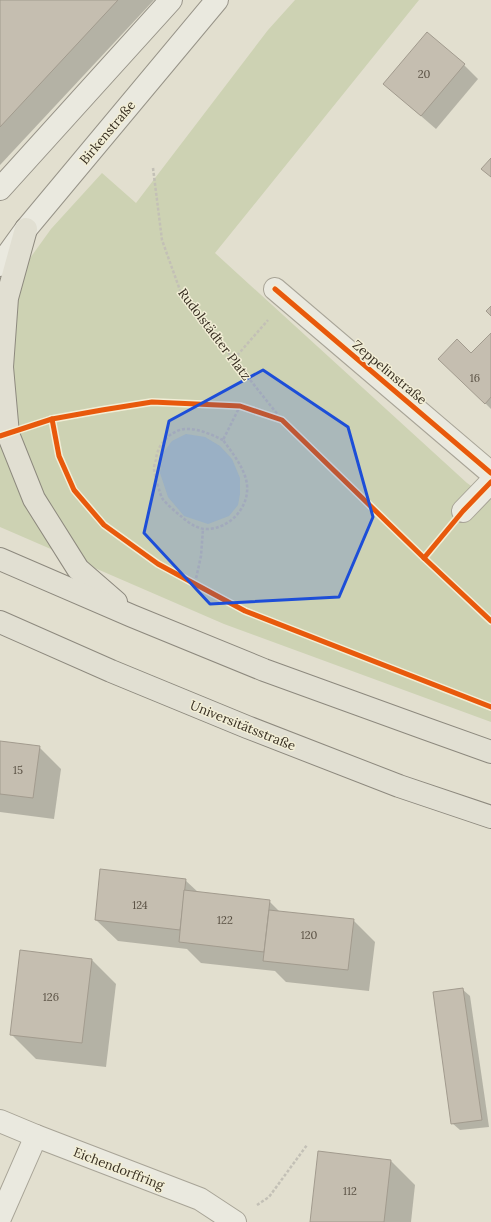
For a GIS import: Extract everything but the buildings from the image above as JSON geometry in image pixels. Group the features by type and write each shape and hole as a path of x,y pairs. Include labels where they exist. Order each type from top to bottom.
{"main road":[{"path":"26,229 7,298 2,367 8,434 34,499 78,569 132,616"},
{"path":"0,559 132,616 264,670 491,752"},
{"name":"Universitätsstraße","path":"0,622 111,671 247,727 399,786 491,817"}],"street":[{"path":"0,189 171,0"},
{"name":"Birkenstraße","path":"0,265 26,229 217,0"},
{"name":"Zeppelinstraße","path":"281,293 491,473"},
{"path":"463,511 491,482"},
{"name":"Eichendorffring","path":"0,1121 200,1199 234,1221"},
{"path":"0,1218 36,1136"}],"path":[{"path":"234,359 281,293"},
{"path":"223,440 240,406"},
{"path":"187,428 207,432 223,440 235,455 246,477 247,492 244,505 236,516 215,528 204,529 191,524 179,515 162,498 154,468 158,450 166,439 175,432 187,428"},
{"path":"195,583 201,556 204,529"},
{"path":"234,1221 269,1197 307,1145"}],"highlighted area":[{"path":"263,370 348,427 373,517 339,597 210,604 144,533 169,421"}],"green space":[{"path":"295,0 419,0 215,253 467,483 491,500 491,722 224,624 0,527 0,300 51,229 102,173 136,203 268,30"}],"shaded area":[{"path":"186,434 205,437 220,446 232,459 240,478 238,505 229,516 208,524 184,516 168,497 160,473 163,453 172,441"}],"cycle path":[{"path":"275,289 491,473"},
{"path":"0,436 52,419 152,402 240,406 282,420 491,621"},
{"path":"52,419 59,456 74,490 104,525 158,564 245,611 491,707"},
{"path":"424,558 463,511 491,482"}]}
